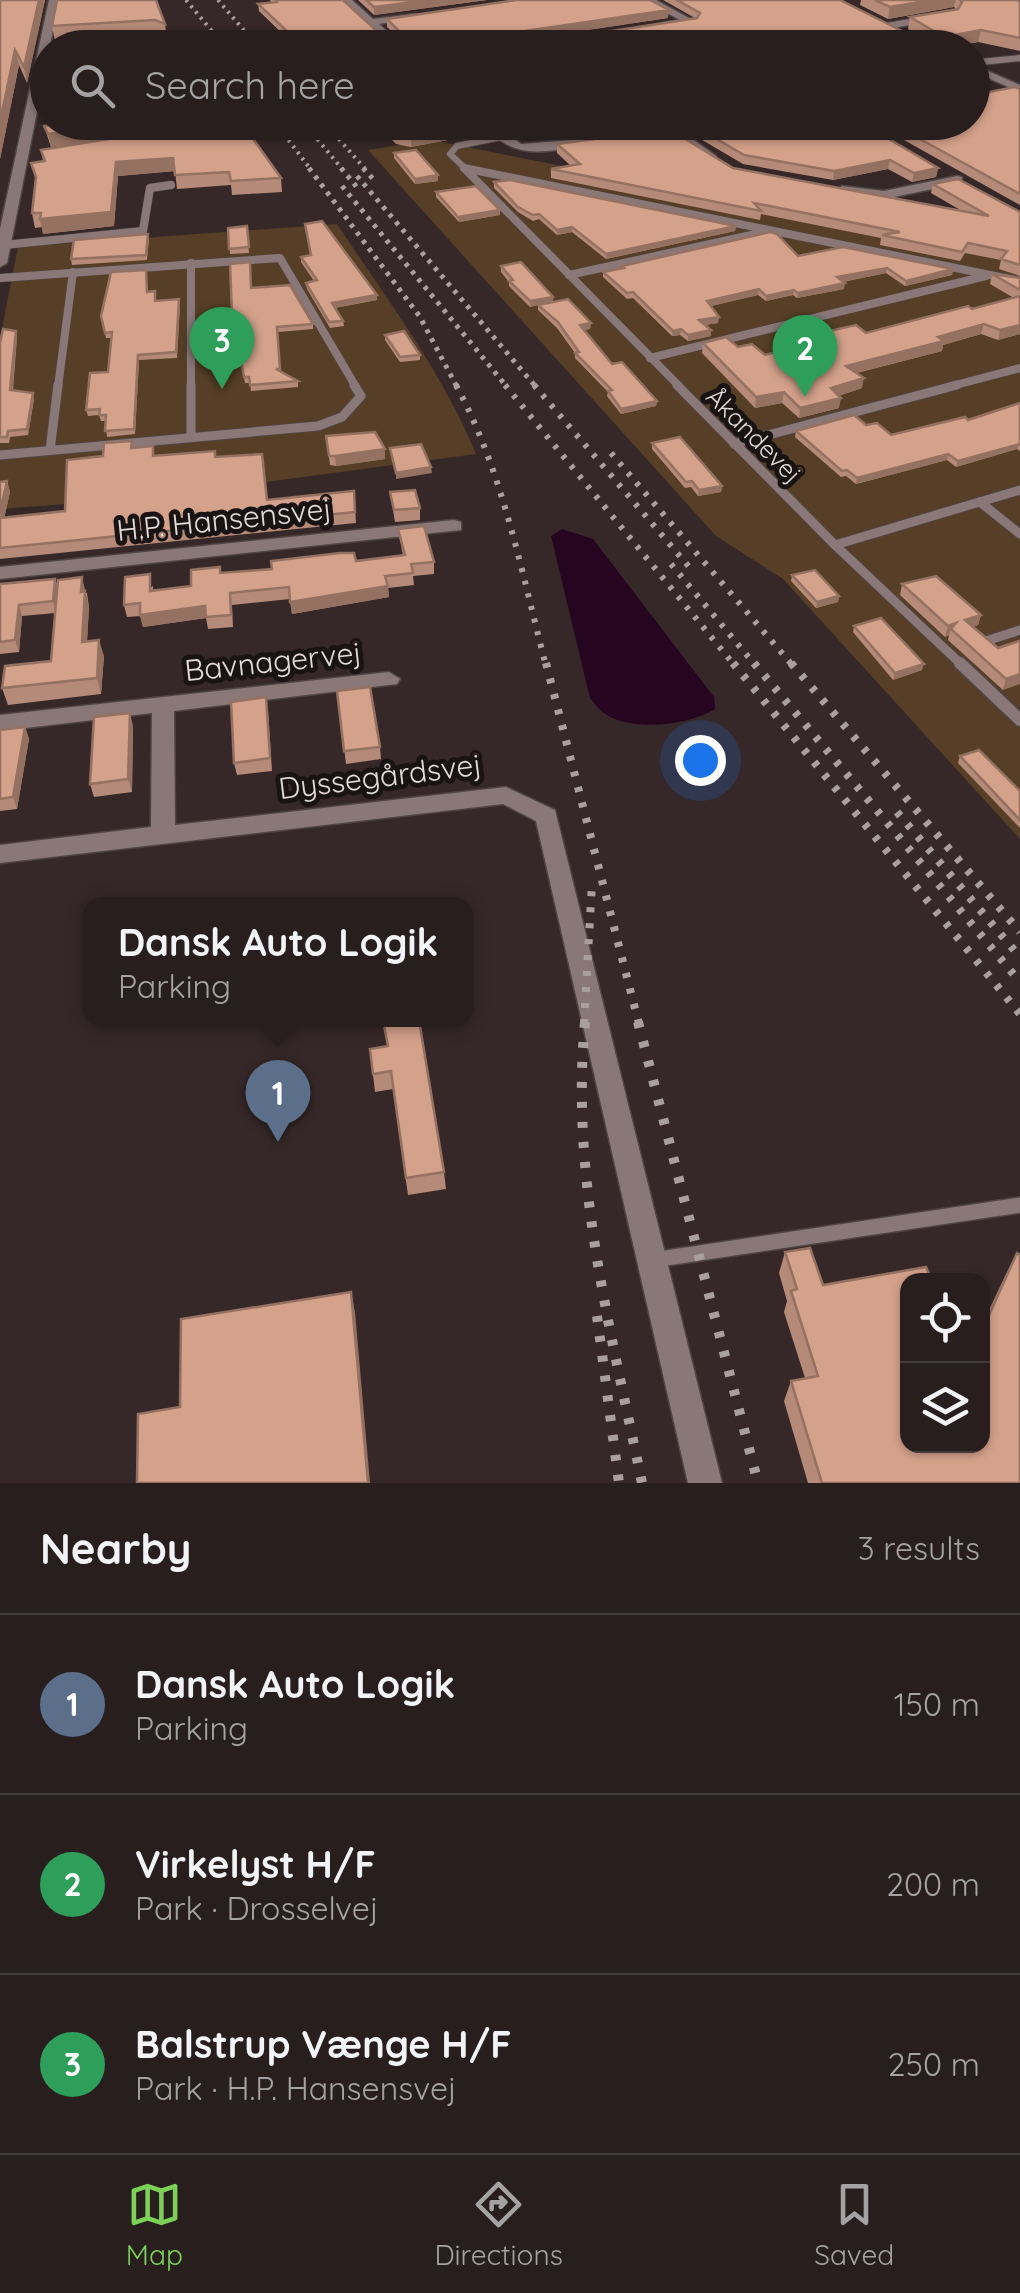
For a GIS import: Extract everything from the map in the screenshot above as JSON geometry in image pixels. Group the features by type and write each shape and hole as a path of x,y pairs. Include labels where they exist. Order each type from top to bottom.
{"street":[{"path":"51,30 54,0"},
{"path":"346,0 381,30"},
{"path":"648,0 690,22 656,26"},
{"path":"372,22 421,16"},
{"path":"869,17 896,30"},
{"path":"990,74 1020,68"},
{"path":"990,74 1020,89"},
{"path":"0,263 30,130"},
{"path":"506,140 520,148 600,141"},
{"path":"680,140 721,164"},
{"path":"22,159 41,156"},
{"path":"929,165 971,188"},
{"path":"829,188 884,195 957,180"},
{"name":"H.P. Hansensvej","path":"0,573 454,526"},
{"name":"Bavnagervej","path":"0,723 389,678"},
{"name":"Bavnagervej","path":"163,704 163,834"},
{"name":"Dyssegårdsvej","path":"0,854 506,795 546,816 706,1483"}],"lane":[{"path":"887,26 936,17"},
{"path":"990,62 1020,58"},
{"path":"486,140 457,146 450,154 466,170 1020,281"},
{"name":"Åkandevej","path":"466,170 835,545 1020,720"},
{"path":"4,245 142,231 150,188 171,185"},
{"path":"568,274 770,231"},
{"path":"0,278 280,258 360,396 342,417 318,426 0,455"},
{"path":"191,437 192,264"},
{"path":"50,450 72,272"},
{"path":"650,358 990,275"},
{"path":"734,444 1020,368"},
{"path":"835,545 1020,490"},
{"path":"980,502 1020,534"},
{"path":"986,641 1020,630"},
{"path":"654,1260 1020,1204"}],"shaded area":[{"path":"432,140 1020,258 1020,839 783,579 716,536 368,150"},
{"path":"337,224 430,364 476,454 145,498 0,509 0,339 18,247"},
{"path":"562,529 593,539 714,697 715,709 691,719 647,725 605,714 590,698 551,536"}],"building":[{"path":"0,0 39,0 24,67 15,50 0,122"},
{"path":"57,0 156,0 165,24 155,20 52,26"},
{"path":"343,0 376,30 286,30 258,4"},
{"path":"366,0 429,0 374,7"},
{"path":"517,0 650,0 669,10 532,30 398,30 387,19"},
{"path":"677,0 840,0 900,30 618,30 697,18 700,13"},
{"path":"875,0 932,0 890,7"},
{"path":"1017,0 1020,38 990,30 932,30 910,17 958,9 962,2"},
{"path":"1020,89 1020,194 922,140 990,140 990,92"},
{"path":"102,140 254,140 281,178 231,181 229,172 175,175 173,158 116,162 111,212 40,219 41,213 32,213 36,177 31,163 45,161 41,150"},
{"path":"587,140 687,140 733,168 989,216 933,184 958,179 1020,212 1020,265 1001,259 1007,251 968,243 962,252 882,235 900,232 754,203 761,211 551,169 580,164 557,144"},
{"path":"718,140 891,140 938,168 914,173 890,160 834,171 744,155"},
{"path":"416,150 438,175 415,179 394,153"},
{"path":"510,180 736,226 606,254 572,227 557,230 539,214 518,207 494,182"},
{"path":"476,186 500,210 458,217 436,192"},
{"path":"322,221 377,295 332,303 343,321 329,322 306,283 317,280 301,257 311,255 305,224"},
{"path":"247,226 249,247 229,249 228,228"},
{"path":"770,232 777,234 798,256 843,247 953,269 906,281 887,268 837,277 845,283 798,293 794,290 766,296 759,289 707,301 719,317 699,320 711,330 688,335 681,329 673,331 633,292 627,293 603,272"},
{"path":"148,234 146,255 71,259 74,240"},
{"path":"250,262 251,288 290,285 313,324 277,327 280,369 276,369 298,381 250,385 249,377 244,377 232,314 230,264"},
{"path":"521,262 553,297 530,301 509,281 513,280 501,266"},
{"path":"146,270 147,292 155,291 155,301 179,299 176,352 138,355 134,429 105,431 106,415 99,415 100,409 86,410 90,373 108,372 112,332 105,333 101,316 111,272"},
{"path":"992,274 1020,278 1020,290"},
{"path":"1020,296 1020,325 1000,330 984,324 938,337 944,341 846,366 864,378 831,388 841,398 800,408 784,392 756,397 703,343 726,337 738,347 752,344 765,355 811,343 803,337 856,325 866,333"},
{"path":"568,299 591,323 580,325 612,364 622,362 657,401 621,409 608,391 612,390 575,353 579,352 558,322 538,305"},
{"path":"3,329 16,331 10,390 33,393 27,429 8,431 7,437 0,437"},
{"path":"404,331 420,355 400,357 385,335"},
{"path":"1020,403 1020,444 958,461 948,454 857,478 847,470 842,471 796,431 854,415 866,425 877,423 891,435 965,417 968,420"},
{"path":"375,432 385,449 329,456 326,436"},
{"path":"680,437 722,486 699,490 692,481 686,482 652,443"},
{"path":"132,441 131,448 153,446 153,456 215,451 215,457 262,454 267,500 354,491 355,512 0,548 0,518 65,511 67,460 103,456 104,443"},
{"path":"421,444 431,467 396,473 390,448"},
{"path":"7,481 0,512 0,482"},
{"path":"415,490 420,508 394,510 390,492"},
{"path":"424,526 434,562 411,564 413,573 385,576 388,586 290,602 289,587 230,593 231,615 206,617 205,606 140,615 140,603 124,605 125,577 150,574 150,591 191,586 191,570 220,567 220,573 272,569 271,561 340,553 354,553 356,561 405,555 398,529"},
{"path":"815,570 839,596 817,602 792,575"},
{"path":"936,576 981,615 965,620 998,648 1020,642 1020,674 1006,679 951,629 956,623 948,626 902,584"},
{"path":"82,577 82,642 99,640 97,678 2,688 5,666 51,661 58,580"},
{"path":"55,579 53,601 19,605 15,640 0,642 0,584"},
{"path":"881,618 924,664 895,673 854,626"},
{"path":"370,687 380,747 344,751 337,691"},
{"path":"266,697 270,758 234,763 231,702"},
{"path":"130,713 128,779 90,784 94,717"},
{"path":"25,727 13,797 0,799 0,730"},
{"path":"979,750 1020,791 1020,820 960,756"},
{"path":"384,1027 420,1027 444,1172 406,1178 391,1071 373,1074 370,1049 388,1046"},
{"path":"810,1248 823,1285 926,1267 929,1273 900,1273 900,1453 990,1453 990,1313 1017,1253 1020,1255 1020,1483 822,1483 791,1381 818,1376 791,1291 797,1289 785,1252"},
{"path":"351,1292 368,1483 137,1483 138,1414 180,1407 181,1319"}],"railway":[{"path":"186,0 211,30"},
{"path":"218,0 244,30"},
{"path":"288,140 311,170"},
{"path":"318,140 343,170"},
{"path":"340,140 366,170"},
{"path":"309,168 420,317 457,386"},
{"path":"341,168 360,191"},
{"path":"363,168 375,181"},
{"path":"357,176 536,387"},
{"path":"342,186 507,387"},
{"path":"505,385 735,666"},
{"path":"534,385 690,568"},
{"path":"457,386 499,487 546,666"},
{"path":"611,453 793,666"},
{"path":"671,564 756,666"},
{"path":"546,663 639,1024"},
{"path":"733,663 1020,1014"},
{"path":"754,663 1020,982"},
{"path":"791,663 1020,932"},
{"path":"897,812 1020,957"},
{"path":"584,1024 592,883"},
{"path":"585,1022 582,1080 588,1196 606,1311 642,1483"},
{"path":"638,1022 758,1483"},
{"path":"597,1316 619,1483"}],"place":[{"name":"Balstrup Vænge H/F","path":"222,389"},
{"name":"Virkelyst H/F","path":"805,397"},
{"name":"Dansk Auto Logik","path":"278,1142"}]}
